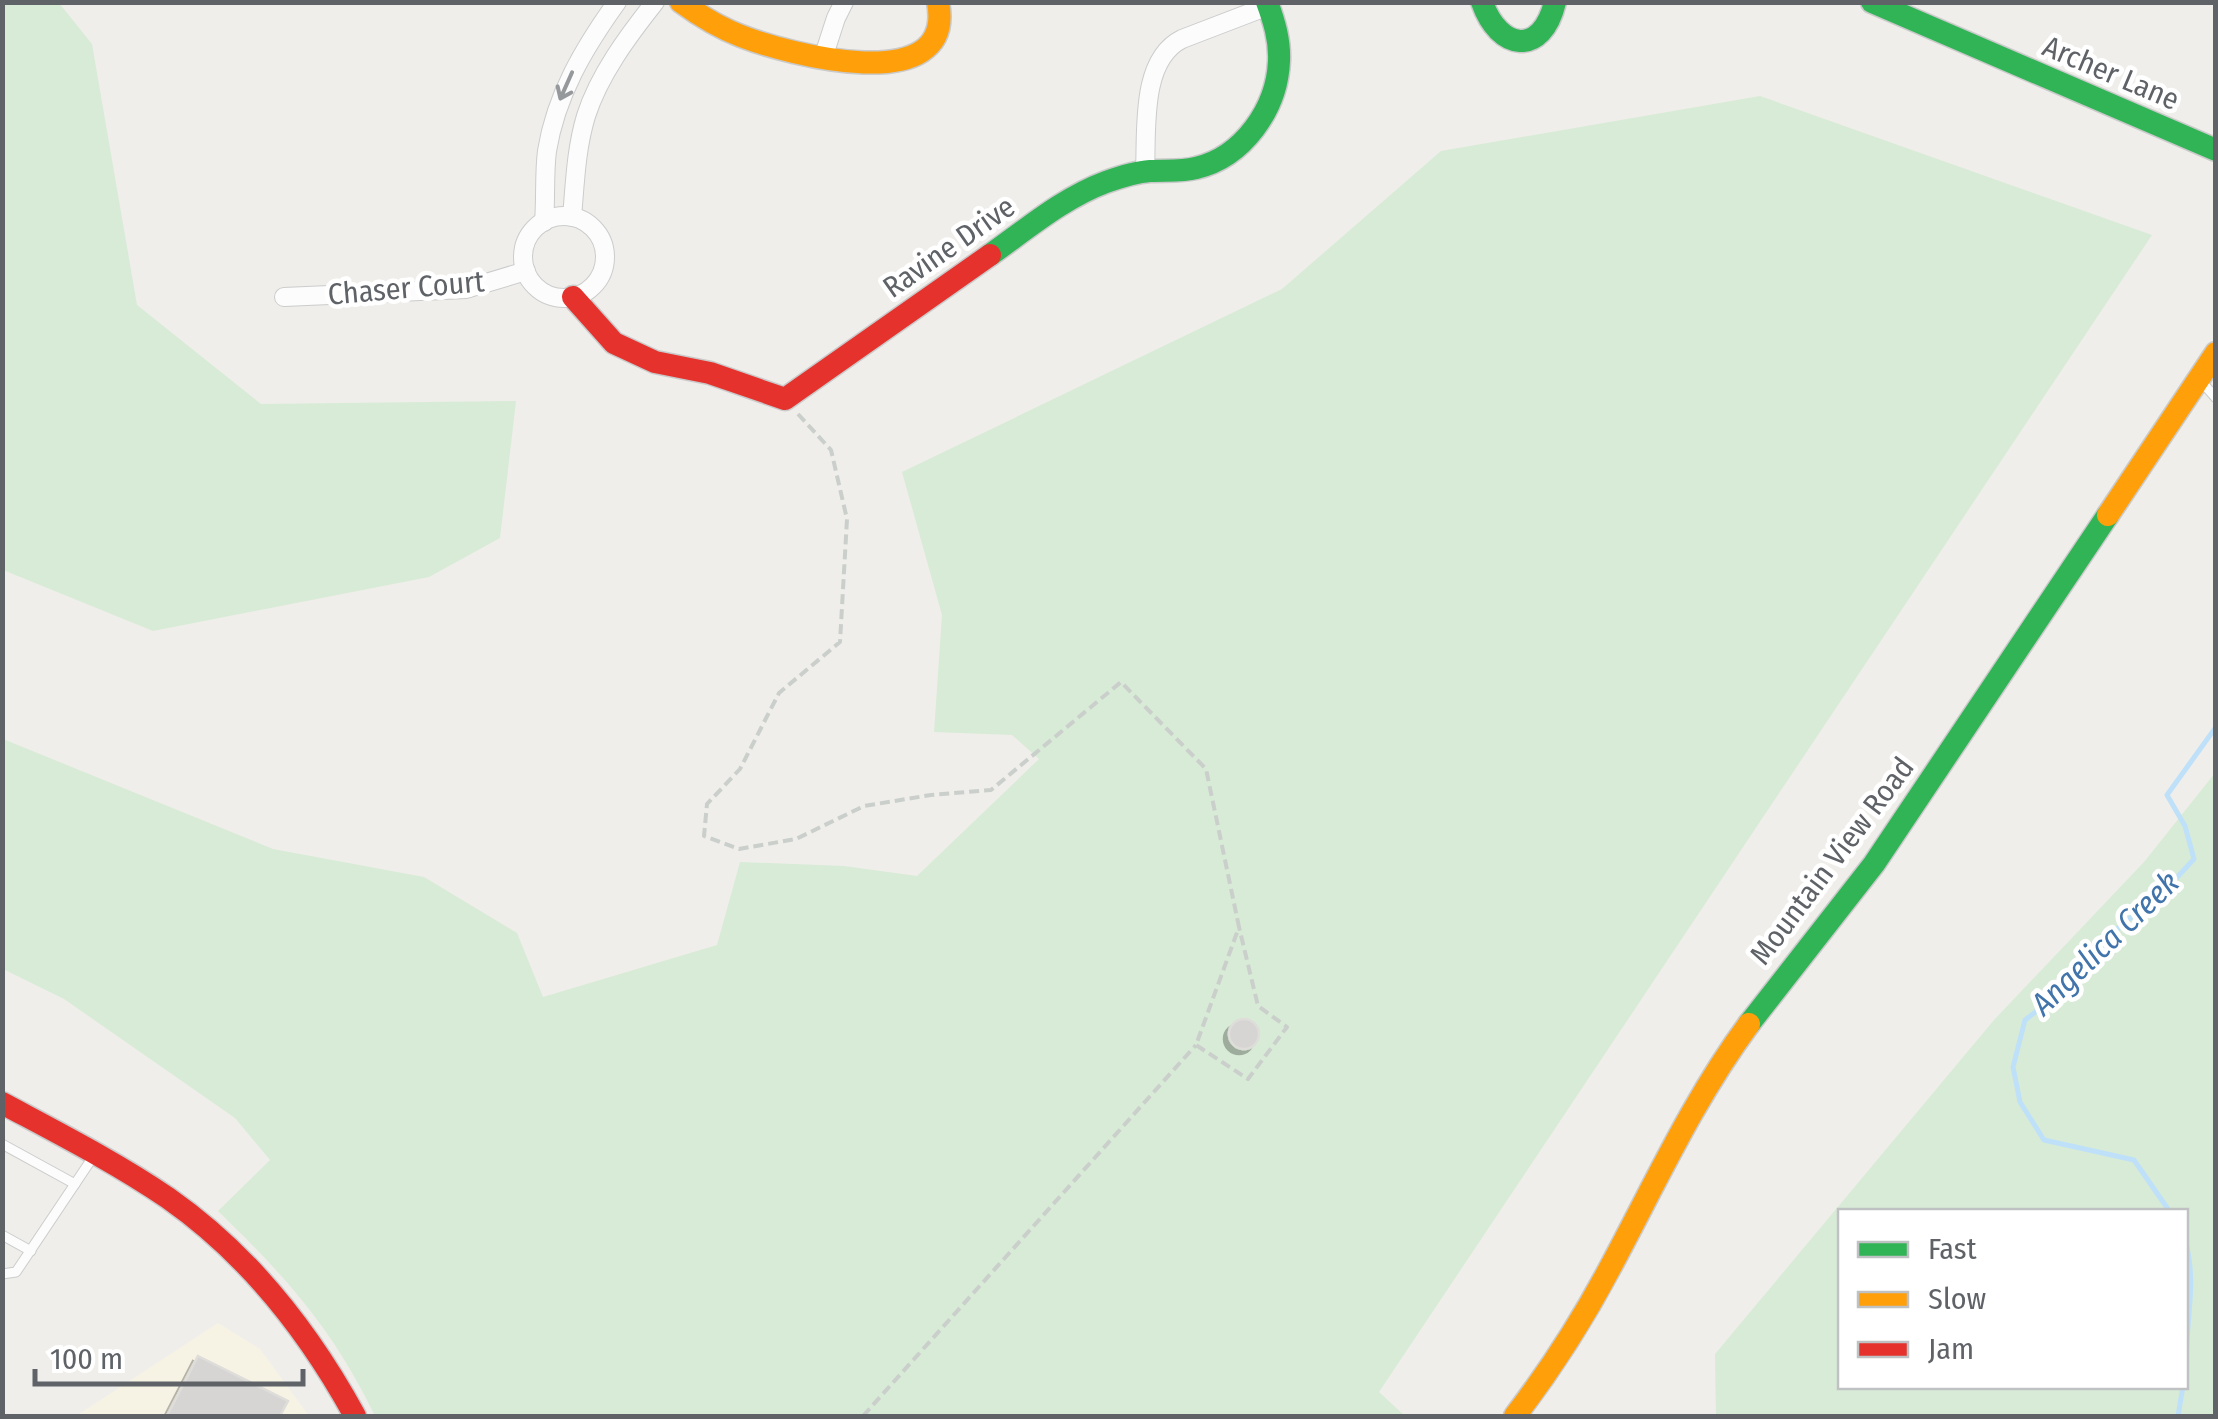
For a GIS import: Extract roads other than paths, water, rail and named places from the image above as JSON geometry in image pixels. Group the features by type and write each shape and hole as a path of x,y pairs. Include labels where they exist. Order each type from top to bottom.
{"street":[{"path":"544,222 547,152 557,108 577,62 616,2"},
{"path":"572,217 577,156 592,98 655,2"},
{"path":"681,2 697,15 757,44 848,63 877,65 909,57 935,39 941,21 938,2"},
{"path":"824,58 844,2"},
{"path":"1482,2 1497,32 1504,38 1524,41 1550,25 1555,2"},
{"name":"Archer Lane","path":"1872,2 2216,150"},
{"path":"1145,171 1150,92 1161,57 1182,38 1267,4"},
{"name":"Ravine Drive","path":"573,298 614,344 655,362 710,373 785,400 1076,194 1145,171 1200,167 1230,152 1258,126 1277,77 1279,41 1267,4"},
{"path":"572,217 595,230 606,254 602,274 595,284 573,298 556,298 535,287 523,263 524,248 530,234 544,222 572,217"},
{"name":"Chaser Court","path":"284,297 466,289 526,271"},
{"name":"Mountain View Road","path":"1516,1416 1589,1306 1715,1072 1874,864 2216,353"},
{"path":"2,1103 96,1153 170,1200 228,1246 256,1272 304,1330 356,1416"}],"lane":[{"path":"2198,378 2216,398"},
{"path":"2,1144 75,1184"},
{"path":"2,1274 16,1272 96,1153"},
{"path":"2,1235 31,1250"}],"waterway":[{"name":"Angelica Creek","path":"2168,1209 2134,1160 2044,1140 2020,1102 2013,1067 2025,1020 2068,987 2094,948 2169,886 2194,859 2185,826 2167,795 2216,727"},
{"name":"Angelica Creek","path":"2188,1253 2191,1286 2188,1329"},
{"name":"Angelica Creek","path":"2178,1416 2182,1389"}]}
